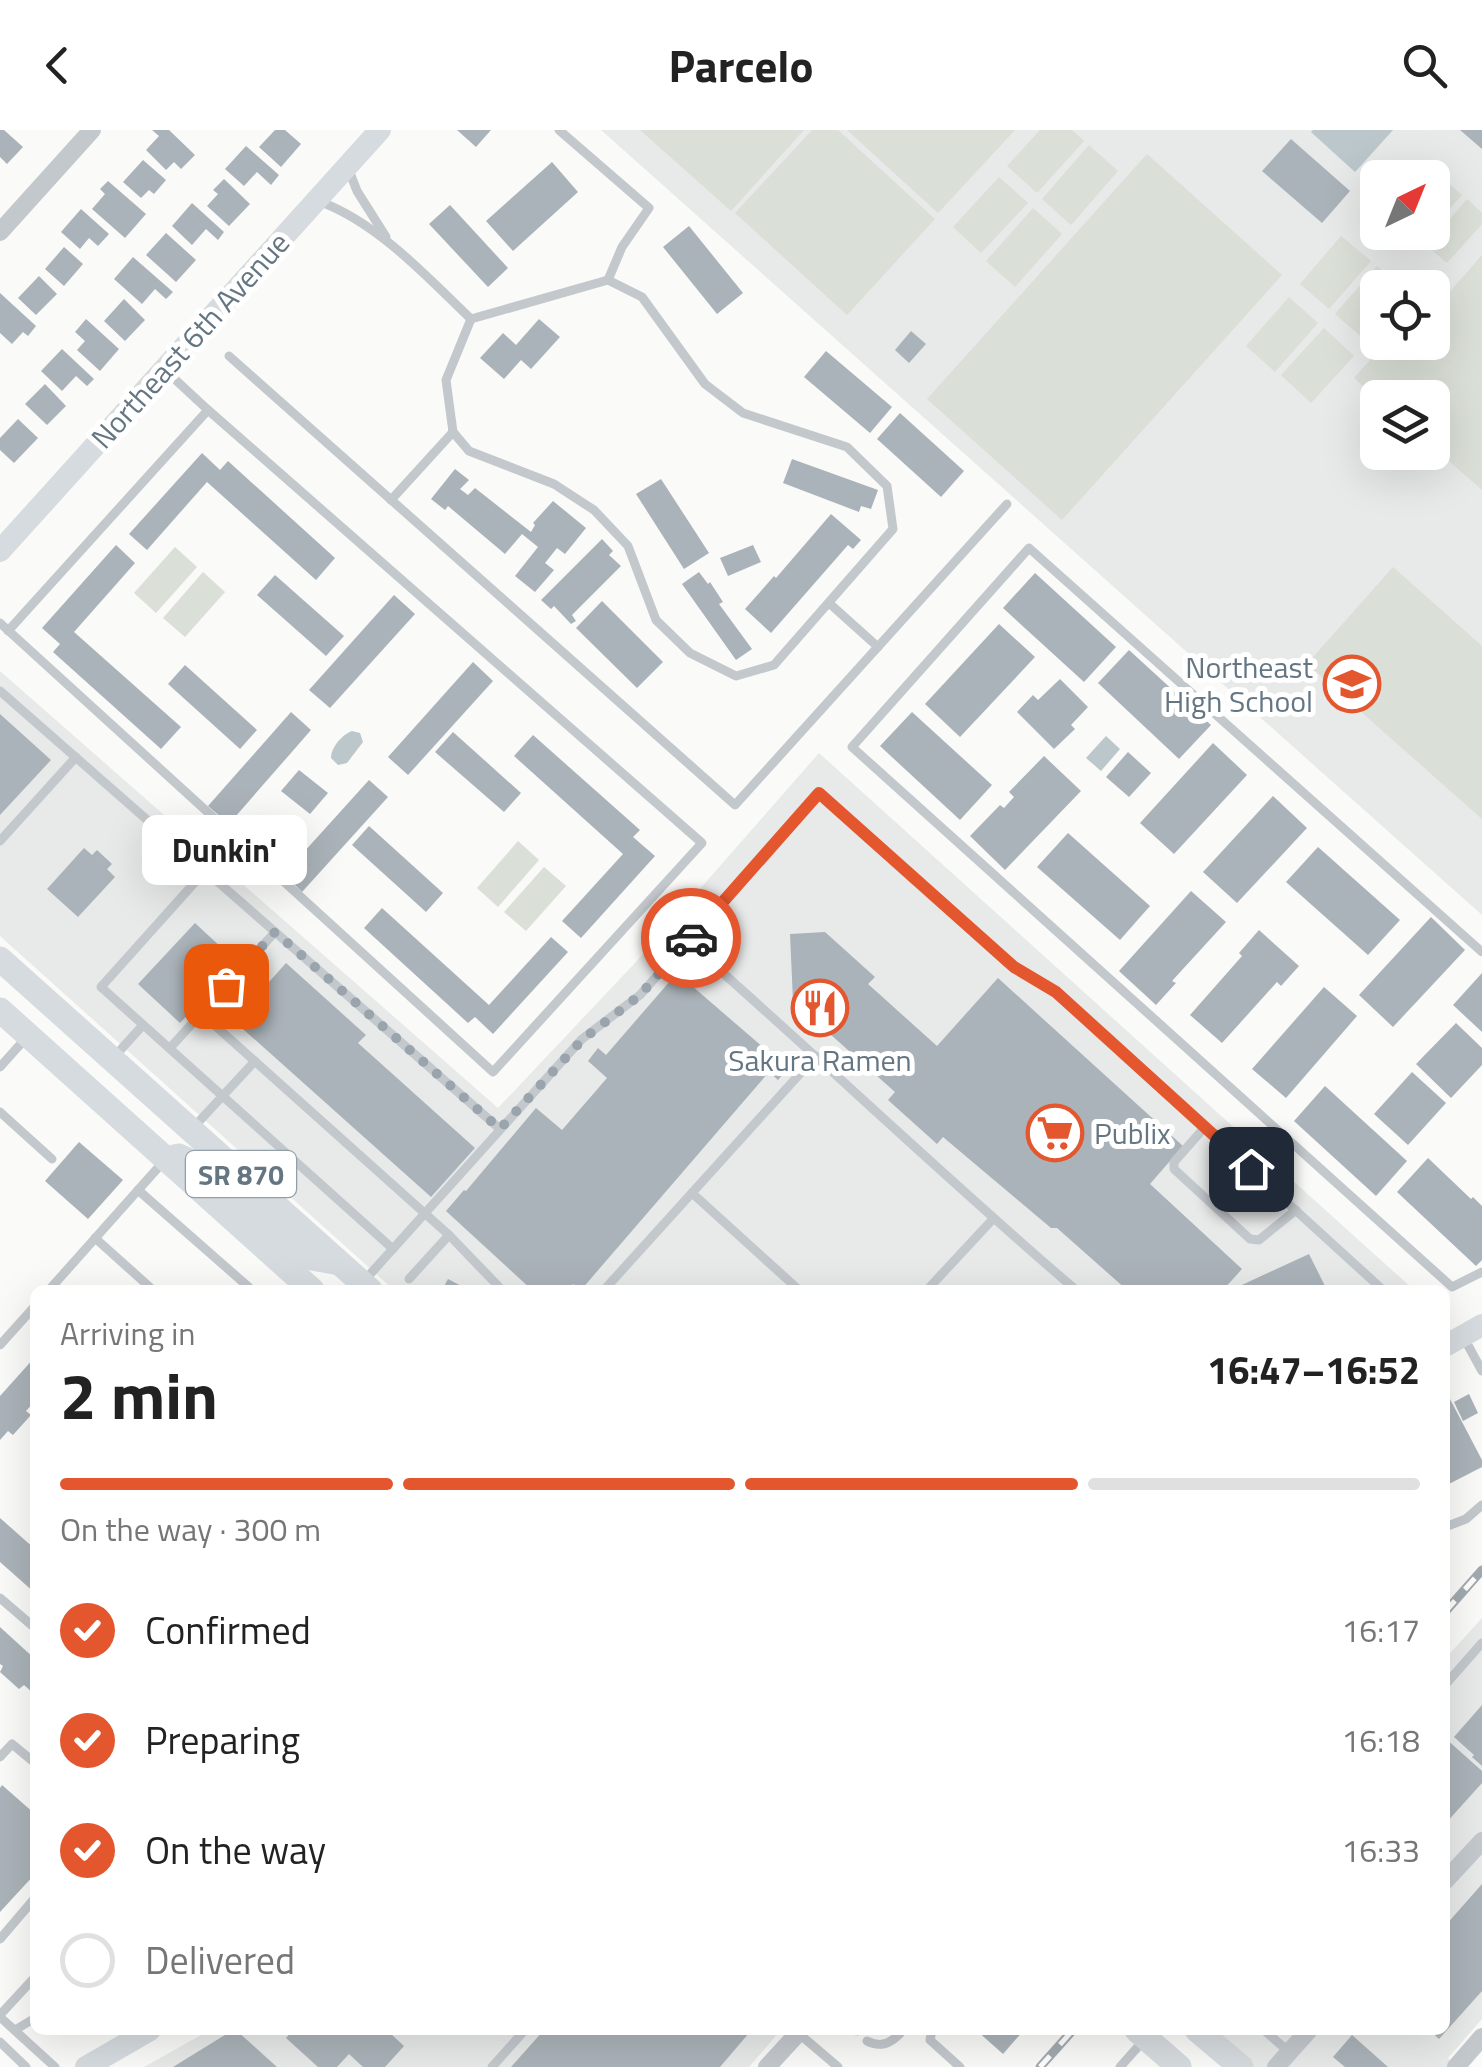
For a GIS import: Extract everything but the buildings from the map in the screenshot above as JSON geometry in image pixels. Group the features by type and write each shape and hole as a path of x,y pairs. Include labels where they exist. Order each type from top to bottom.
{"main road":[{"name":"SR 870","path":"0,960 365,1285"},
{"name":"SR 870","path":"4,1014 306,1285"},
{"path":"4,1014 43,1032 140,1118 167,1130 191,1130"},
{"path":"166,1159 179,1156 203,1167 300,1252 339,1262"},
{"path":"1203,2035 1240,2067"}],"street":[{"path":"0,232 92,130"},
{"name":"Northeast 6th Avenue","path":"1,549 380,130"},
{"path":"1450,1876 1482,1841"},
{"path":"86,2067 141,2035"},
{"path":"767,2067 795,2035"},
{"path":"1276,2067 1305,2035"},
{"path":"1463,2064 1482,2037"}],"lane":[{"path":"560,130 649,208 622,246 608,280"},
{"path":"348,166 356,191 391,244"},
{"path":"316,201 335,208 391,244 471,320"},
{"path":"608,280 642,298 705,384 743,413 847,447 888,486 893,529 774,665 736,676 690,653 656,620 628,546 594,510 554,484 469,451 453,432 446,380 471,320 608,280"},
{"path":"229,356 736,806 1007,504"},
{"path":"164,369 702,844 493,1072 4,627 208,410"},
{"path":"391,500 453,432"},
{"path":"1449,1285 852,748 1030,548 1482,952"},
{"path":"829,603 878,647"},
{"path":"0,691 500,1129"},
{"path":"0,841 76,758"},
{"path":"367,1285 393,1248 500,1129 582,1040 640,995 819,793 1014,967 1056,992 1378,1285"},
{"path":"206,871 101,987 393,1248"},
{"path":"170,1048 275,932"},
{"path":"688,942 1070,1285"},
{"path":"202,1014 449,1235 497,1285"},
{"path":"112,1059 143,1025"},
{"path":"0,1067 28,1036"},
{"path":"609,1285 816,1056"},
{"path":"191,1130 254,1061"},
{"path":"0,1112 52,1160"},
{"path":"1206,1127 1174,1162 1174,1168 1250,1239 1259,1240 1296,1210"},
{"path":"53,1285 166,1159"},
{"path":"138,1190 246,1285"},
{"path":"692,1193 793,1285"},
{"path":"932,1285 993,1219"},
{"path":"409,1279 449,1235"},
{"path":"95,1238 147,1285"},
{"path":"1450,1286 1482,1272"},
{"path":"0,1346 30,1312"},
{"path":"1463,1336 1482,1371"},
{"path":"1450,1524 1466,1519 1482,1506"},
{"path":"0,1598 30,1624"},
{"path":"1450,1680 1482,1643"},
{"path":"0,1756 12,1744 30,1759"},
{"path":"0,1939 30,1904"},
{"path":"30,1983 0,2016 55,2067"},
{"path":"15,2030 30,2021"},
{"path":"492,2067 521,2035"},
{"path":"802,2035 838,2067"},
{"path":"867,2040 874,2044 889,2043 898,2035"},
{"path":"931,2035 930,2040 960,2067"},
{"path":"1270,2035 1289,2052"},
{"path":"0,2042 26,2067"},
{"path":"1120,2067 1154,2050"}],"shaded area":[{"name":"Northeast High School","path":"601,130 1482,130 1482,915"},
{"path":"640,130 804,130 731,211"},
{"path":"812,130 838,130 935,219 847,315 735,213"},
{"path":"847,130 1015,130 938,213"},
{"path":"1040,130 1072,130 1084,141 1037,193 1007,166"},
{"path":"1393,130 1366,160 1360,160 1355,172 1311,132"},
{"path":"1089,145 1118,171 1071,225 1042,199"},
{"path":"1147,154 1282,275 1062,520 927,399"},
{"path":"999,177 1028,203 981,253 953,227"},
{"path":"1450,185 1462,195 1450,208"},
{"path":"1467,199 1482,213 1482,224 1447,263 1432,250 1450,250 1450,219"},
{"path":"1033,208 1062,234 1015,287 986,261"},
{"path":"1341,236 1371,261 1329,309 1300,284"},
{"path":"1482,255 1482,490 1450,462 1450,380 1360,380 1360,383 1354,378 1370,360 1450,360 1450,291"},
{"path":"1360,285 1360,336 1335,314"},
{"path":"1289,297 1318,323 1275,372 1246,346"},
{"path":"1324,328 1354,356 1311,403 1281,375"},
{"path":"175,547 197,567 156,613 134,593"},
{"path":"1393,567 1482,646 1482,819 1307,664"},
{"path":"203,572 225,592 185,637 163,618"},
{"path":"0,671 498,1108 634,964 819,753 1408,1285 388,1285 0,936"},
{"path":"352,731 360,733 363,742 347,763 338,765 331,758 333,750"},
{"path":"1106,736 1120,749 1101,771 1086,758"},
{"path":"518,841 539,860 498,907 477,888"},
{"path":"544,867 566,886 526,931 504,912"},
{"path":"1482,1618 1482,2019 1448,2058 1456,2067 1251,2067 1215,2035 1450,2035 1450,1653"},
{"path":"201,2035 777,2035 749,2067 144,2067"}],"railway":[{"path":"1450,1606 1482,1570"},
{"path":"1040,2067 1069,2035"}],"way so far":[{"path":"226,986 275,932 500,1129 582,1040 640,995 691,938"}],"place":[{"name":"Northeast High School","path":"1352,684"},
{"name":"Dunkin'","path":"226,986"},
{"name":"Sakura Ramen","path":"820,1008"},
{"name":"Publix","path":"1055,1133"}],"route":[{"path":"691,938 819,793 1014,967 1056,992 1251,1169"}]}
